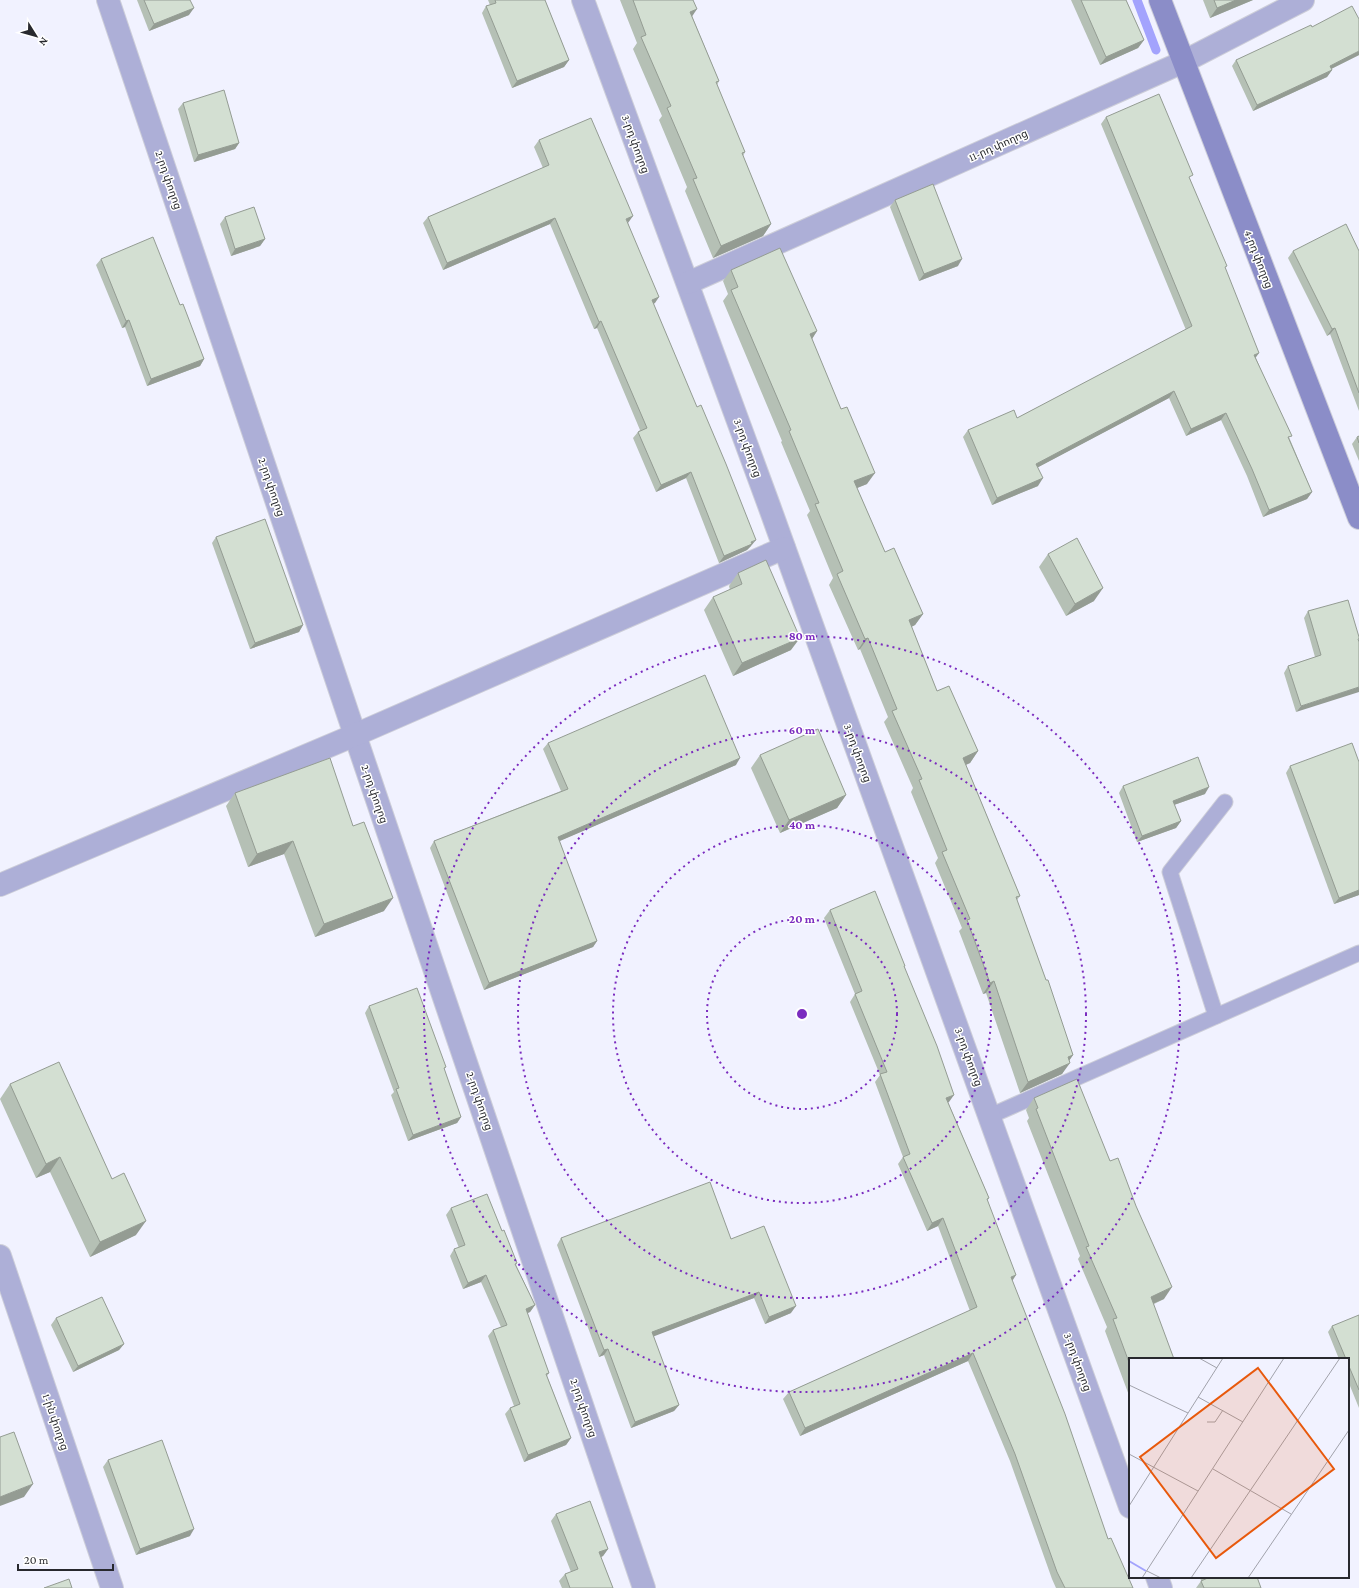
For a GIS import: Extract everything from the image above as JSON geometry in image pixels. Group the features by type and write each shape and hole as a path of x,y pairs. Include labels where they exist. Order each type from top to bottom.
{"main road":[{"name":"4-րդ փողոց","path":"1160,0 1359,518"}],"street":[{"name":"2-րդ փողոց","path":"108,0 644,1588"},
{"name":"3-րդ փողոց","path":"583,0 688,283 1129,1503"},
{"name":"11-րդ փողոց","path":"688,283 1183,62 1303,0"},
{"path":"0,885 355,735 784,548"},
{"name":"1-ին փողոց","path":"0,1256 112,1588"},
{"path":"1157,1578 1161,1588"}],"lane":[{"path":"1216,1016 1170,872 1225,802"},
{"path":"990,1116 1359,953"}],"building":[{"path":"144,0 190,0 194,8 154,24"},
{"path":"495,0 545,0 569,60 517,81 486,6 496,3"},
{"path":"633,0 693,0 697,9 690,12 719,81 716,82 745,152 742,153 771,224 721,246 693,179 697,178 667,108 671,106 641,37 646,35"},
{"path":"1081,0 1126,0 1144,40 1106,57"},
{"path":"1214,0 1236,0 1217,8"},
{"path":"1352,6 1359,19 1359,51 1330,66 1332,70 1257,105 1236,60 1311,25 1312,27"},
{"path":"224,90 239,143 198,155 183,103"},
{"path":"1159,94 1193,175 1189,177 1227,266 1225,267 1259,353 1254,355 1292,436 1288,437 1312,492 1269,510 1226,413 1191,429 1174,391 1036,464 1043,478 997,498 968,430 1014,410 1017,418 1192,326 1106,117"},
{"path":"591,118 633,216 626,219 659,297 652,300 697,407 701,405 756,540 751,542 752,544 724,556 691,472 661,485 638,432 647,428 601,321 599,322 555,218 447,263 428,217 549,165 539,140"},
{"path":"933,184 962,259 924,274 895,200"},
{"path":"254,207 265,239 235,249 225,217"},
{"path":"1346,224 1359,251 1359,393 1335,328 1332,329 1293,251"},
{"path":"153,237 180,305 183,304 204,359 151,379 129,320 126,321 101,259"},
{"path":"780,248 817,331 810,334 841,409 847,407 875,473 854,481 885,552 894,548 923,614 909,620 937,691 949,686 978,751 963,758 1020,896 1016,897 1046,980 1048,980 1073,1055 1068,1057 1070,1063 1028,1082 994,981 990,983 967,920 970,919 942,852 947,850 919,780 922,779 892,711 897,709 868,638 865,639 837,574 843,571 815,504 819,503 789,431 791,430 731,290 738,287 731,270"},
{"path":"265,519 303,625 255,643 216,537"},
{"path":"1077,538 1103,588 1075,604 1048,554"},
{"path":"766,560 800,638 742,663 713,597 742,584 738,573"},
{"path":"1348,600 1359,637 1359,687 1301,706 1288,666 1321,655 1308,611"},
{"path":"705,675 740,758 558,837 597,941 489,983 434,841 568,789 548,743"},
{"path":"818,729 846,795 789,820 760,755"},
{"path":"1352,743 1359,762 1359,890 1339,898 1290,766"},
{"path":"1198,757 1209,787 1173,801 1181,821 1142,836 1123,786"},
{"path":"330,758 353,826 364,822 393,898 324,924 293,841 257,854 235,793"},
{"path":"875,891 937,1046 954,1095 946,1098 989,1198 987,1199 1016,1275 1011,1277 1065,1414 1108,1539 1111,1538 1133,1588 1065,1588 1057,1572 1015,1454 973,1353 805,1428 789,1392 977,1307 943,1218 932,1223 903,1157 910,1154 880,1074 887,1072 855,994 862,991 830,910"},
{"path":"417,988 446,1067 444,1068 461,1117 413,1135 396,1089 399,1088 369,1006"},
{"path":"59,1062 112,1179 124,1173 146,1221 100,1242 60,1157 46,1164 10,1084"},
{"path":"1077,1079 1110,1161 1118,1158 1136,1206 1172,1287 1151,1297 1174,1358 1129,1358 1129,1362 1113,1319 1117,1318 1086,1247 1089,1246 1036,1109 1038,1108 1034,1098"},
{"path":"710,1182 731,1239 764,1226 796,1306 769,1317 759,1292 652,1332 679,1405 635,1422 608,1349 604,1350 561,1238"},
{"path":"487,1194 502,1231 504,1230 517,1263 515,1264 535,1305 526,1309 549,1373 546,1374 571,1438 528,1455 510,1408 520,1404 493,1330 507,1325 486,1275 468,1283 454,1249 465,1245 451,1208"},
{"path":"102,1297 124,1344 78,1366 56,1318"},
{"path":"1359,1315 1359,1390 1349,1366 1349,1358 1346,1358 1332,1326"},
{"path":"14,1432 33,1484 0,1497 0,1437"},
{"path":"162,1440 194,1529 140,1549 108,1460"},
{"path":"590,1501 608,1549 599,1552 613,1588 570,1588 565,1574 578,1569 556,1514"},
{"path":"1208,1578 1257,1578 1261,1588 1204,1588 1201,1581"},
{"path":"69,1579 72,1588 44,1588"}],"waterway":[{"path":"1137,0 1156,50"}]}
